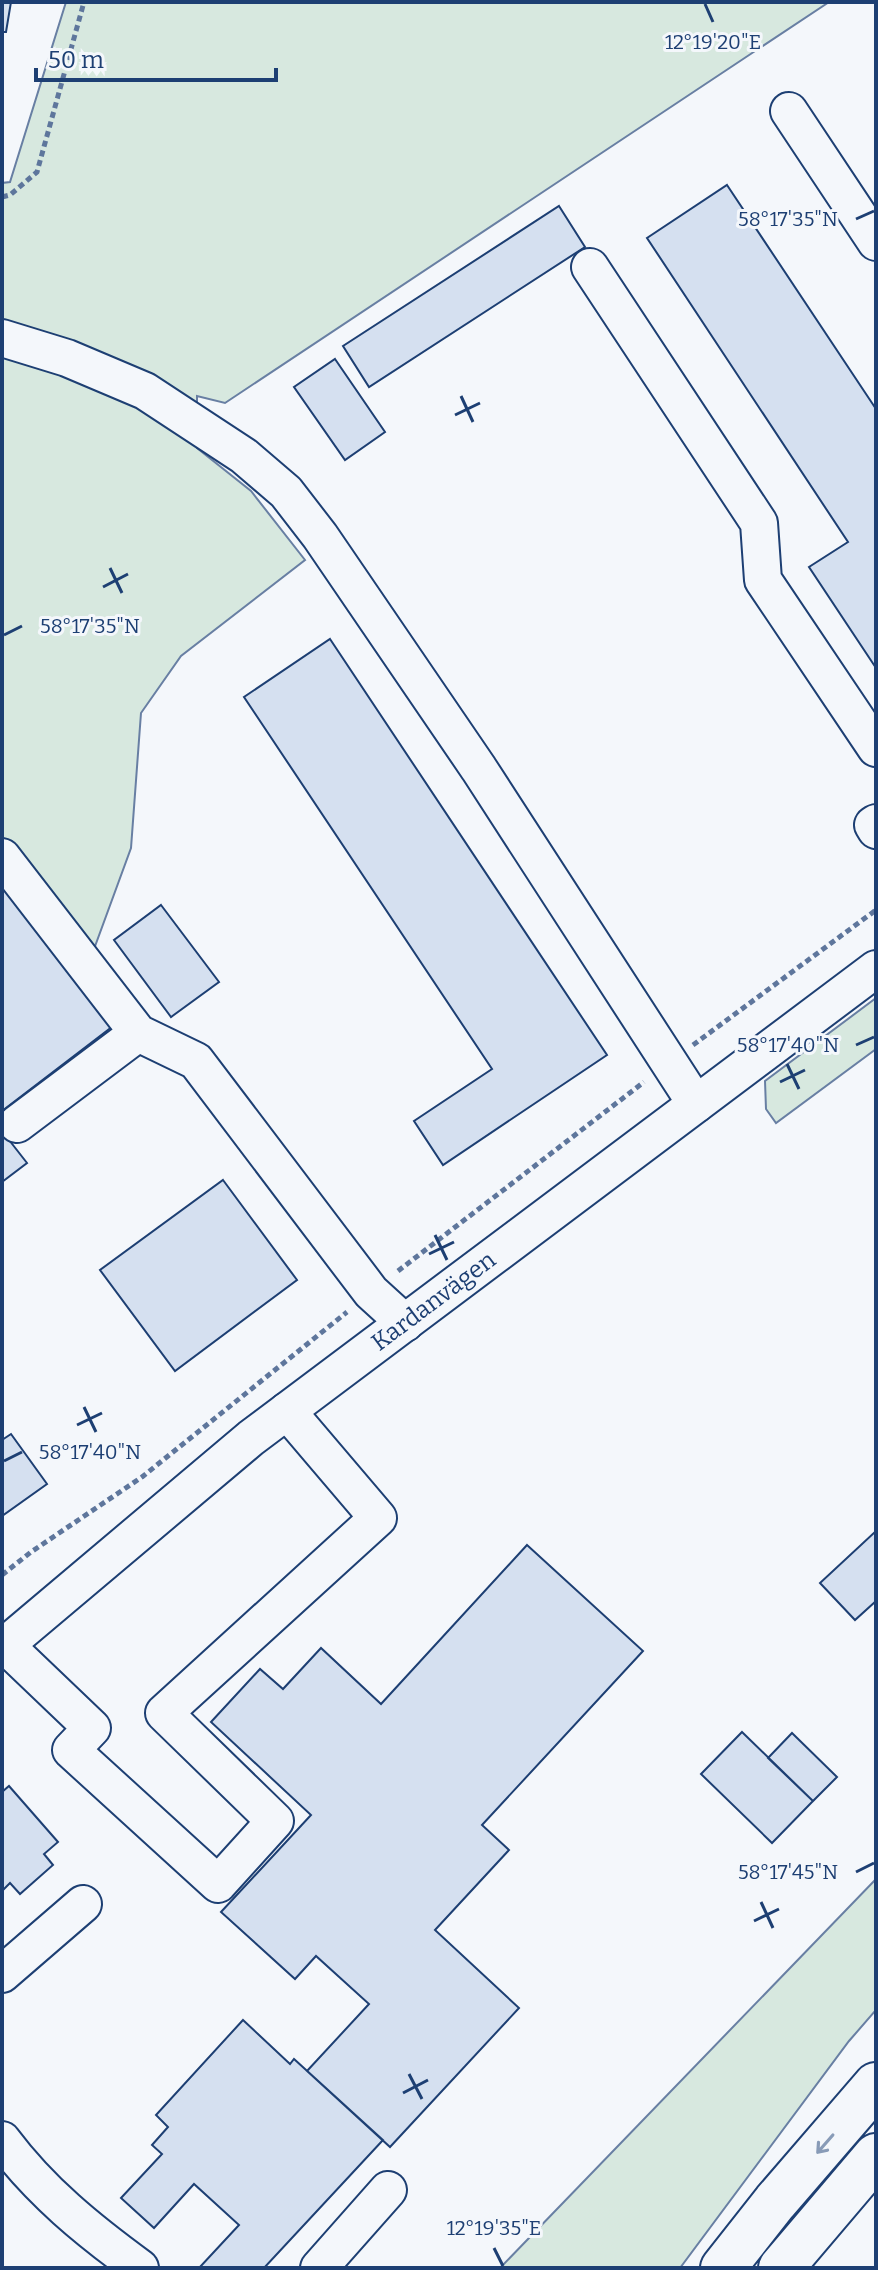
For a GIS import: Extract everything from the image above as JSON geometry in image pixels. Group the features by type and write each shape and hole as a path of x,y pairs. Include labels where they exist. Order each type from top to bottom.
{"highway":[{"path":"723,2268 775,2202 876,2085"},
{"path":"781,2268 876,2156"}],"street":[{"path":"789,111 876,242"},
{"path":"590,267 759,523 763,580 876,748"},
{"path":"2,338 67,358 145,391 244,456 286,492 320,536 479,769 696,1104"},
{"path":"876,823 873,825 876,830"},
{"path":"2,857 138,1033 196,1061 371,1292 405,1323"},
{"name":"Kardanvägen","path":"3,1645 287,1411 876,969"},
{"path":"17,1124 138,1033"},
{"path":"3,1645 92,1728 71,1750 218,1884 275,1821 164,1713 378,1518 287,1411"},
{"path":"2,1974 83,1904"},
{"path":"2,2140 21,2165 80,2225 140,2268"},
{"path":"319,2268 388,2190"}],"path":[{"path":"2,197 10,195 37,172 84,2"},
{"path":"2,1575 142,1477 371,1292 667,1063 876,910"}],"shaded area":[{"path":"66,2 829,2 225,403 197,396 197,448 251,491 305,560 181,656 141,713 131,848 94,949 2,839 2,183 10,182"},
{"path":"876,998 876,1049 776,1123 766,1109 765,1081"},
{"path":"876,1879 876,2010 849,2041 680,2268 500,2268"}],"building":[{"path":"2,2 11,2 6,32 2,32"},
{"path":"727,185 876,409 876,668 809,567 848,542 647,238"},
{"path":"559,206 585,247 369,387 343,346"},
{"path":"335,359 385,432 345,460 294,387"},
{"path":"330,639 607,1055 443,1165 414,1121 492,1069 244,697"},
{"path":"2,884 117,1023 2,1111"},
{"path":"161,905 219,982 171,1017 114,940"},
{"path":"2,1131 27,1163 2,1182"},
{"path":"223,1180 297,1280 175,1371 100,1270"},
{"path":"11,1434 47,1484 2,1516 2,1440"},
{"path":"876,1531 876,1601 855,1620 820,1583"},
{"path":"527,1545 643,1651 482,1825 509,1850 435,1930 519,2008 390,2147 307,2071 369,2004 316,1956 295,1979 221,1912 311,1815 211,1722 260,1669 283,1689 321,1648 381,1704"},
{"path":"742,1732 813,1801 772,1843 701,1774"},
{"path":"792,1733 837,1777 813,1801 768,1758"},
{"path":"9,1786 58,1842 44,1854 53,1865 20,1894 10,1883 2,1891 2,1792"},
{"path":"243,2020 290,2064 294,2059 383,2140 264,2268 199,2268 239,2225 194,2184 154,2228 121,2198 162,2154 152,2145 168,2127 156,2115"}]}
